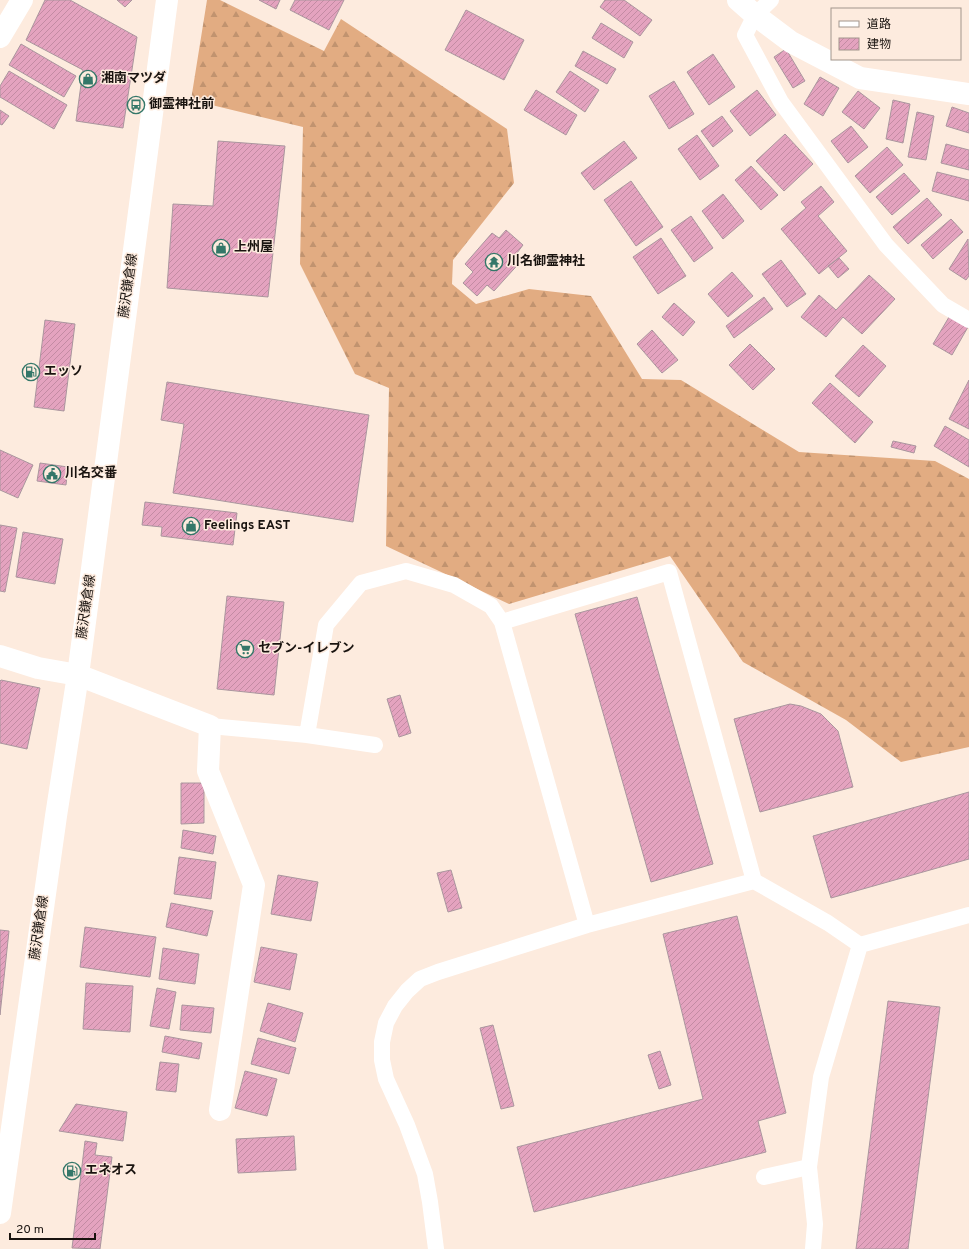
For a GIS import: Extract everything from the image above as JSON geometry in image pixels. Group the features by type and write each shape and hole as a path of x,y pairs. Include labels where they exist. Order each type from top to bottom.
{"main road":[{"path":"0,37 22,0"},
{"name":"藤沢鎌倉線","path":"0,1214 56,816 78,675 167,0"},
{"path":"738,0 791,42 860,78 969,94"},
{"path":"0,657 38,668 78,675 210,726 208,771 254,885 220,1110"}],"lane":[{"path":"771,0 755,15 745,35 781,102 886,244 943,305 969,320"},
{"path":"307,735 326,625 361,583 406,571 454,585 491,606 502,622 587,925"},
{"path":"502,622 669,572 754,881"},
{"path":"210,726 307,735 375,745"},
{"path":"436,1249 425,1174 407,1125 386,1079 382,1060 382,1042 386,1023 395,1006 407,991 420,979 587,925 754,881 828,923 860,945 969,915"},
{"path":"813,1249 816,1224 809,1167 821,1077 860,945"},
{"path":"764,1177 809,1167"}],"green space":[{"path":"207,0 220,0 324,51 341,19 507,129 514,183 453,260 452,284 476,304 529,289 591,296 642,379 681,380 799,452 935,461 969,479 969,747 901,762 846,720 743,662 670,556 509,604 386,546 389,388 355,374 300,264 303,127 191,100"}],"building":[{"path":"45,0 70,0 137,37 123,128 76,121 83,70 26,40"},
{"path":"117,0 132,0 125,7"},
{"path":"259,0 280,0 276,9"},
{"path":"295,0 344,0 329,30 290,10"},
{"path":"605,0 624,0 652,20 640,36 600,7"},
{"path":"466,10 524,40 504,80 445,50"},
{"path":"601,23 633,42 624,58 592,38"},
{"path":"21,44 76,76 64,97 9,65"},
{"path":"786,49 805,81 793,88 774,57"},
{"path":"583,51 616,69 607,84 575,66"},
{"path":"713,54 735,87 709,105 687,72"},
{"path":"9,71 67,105 54,129 0,97 0,86"},
{"path":"570,71 599,90 585,112 556,92"},
{"path":"820,77 839,88 823,116 804,104"},
{"path":"674,81 694,114 669,129 649,96"},
{"path":"536,90 577,115 566,135 524,110"},
{"path":"757,90 776,115 750,136 730,111"},
{"path":"858,91 880,108 864,129 842,112"},
{"path":"893,100 910,104 903,143 886,139"},
{"path":"952,107 969,113 969,133 946,126"},
{"path":"0,110 9,116 2,125 0,124"},
{"path":"917,112 934,116 926,160 908,157"},
{"path":"722,116 733,131 713,147 701,131"},
{"path":"851,126 868,147 848,163 831,141"},
{"path":"785,134 813,164 784,191 756,161"},
{"path":"697,135 719,166 700,180 678,149"},
{"path":"218,141 285,146 268,297 167,288 173,204 213,206"},
{"path":"624,141 637,158 594,190 581,173"},
{"path":"946,144 969,150 969,170 941,163"},
{"path":"887,147 903,165 870,193 855,176"},
{"path":"751,166 778,195 761,210 735,180"},
{"path":"937,172 969,180 969,201 932,191"},
{"path":"904,173 920,191 892,215 876,197"},
{"path":"631,181 663,227 636,246 604,200"},
{"path":"821,186 834,202 818,216 847,251 819,274 781,229 806,208 801,202"},
{"path":"723,194 744,221 723,239 702,211"},
{"path":"927,198 942,215 908,244 893,227"},
{"path":"691,216 713,248 694,262 671,230"},
{"path":"951,219 963,232 933,259 921,245"},
{"name":"川名御霊神社","path":"506,230 523,245 517,253 523,259 494,291 487,285 477,296 463,283 473,272 465,264 492,233 499,238"},
{"path":"661,238 686,276 658,294 633,257"},
{"path":"968,239 969,276 966,280 949,269"},
{"path":"839,258 849,269 838,278 828,266"},
{"path":"781,260 806,294 787,307 762,274"},
{"path":"732,272 753,296 728,317 708,294"},
{"path":"869,275 895,299 862,334 843,317 826,337 801,317 819,295 836,310"},
{"path":"764,297 773,309 734,338 726,326"},
{"path":"674,303 695,322 683,336 662,317"},
{"path":"949,317 968,327 952,355 933,344"},
{"path":"45,320 75,324 64,411 34,407"},
{"path":"652,330 678,360 662,373 637,344"},
{"path":"750,344 775,369 753,390 729,365"},
{"path":"863,345 886,366 859,397 835,376"},
{"path":"969,380 969,429 949,419"},
{"path":"167,382 369,415 353,522 173,493 184,424 161,420"},
{"path":"830,383 873,422 855,443 812,403"},
{"path":"945,426 969,440 969,467 934,446"},
{"path":"893,441 916,446 914,453 891,447"},
{"path":"0,450 33,465 18,498 0,490"},
{"name":"川名交番","path":"40,463 68,467 66,485 37,481"},
{"path":"145,502 237,513 233,545 161,536 162,527 142,525"},
{"path":"0,525 17,528 5,592 0,591"},
{"path":"23,532 63,539 55,584 16,577"},
{"path":"227,596 284,602 274,695 217,689"},
{"path":"637,597 713,864 651,882 575,614"},
{"path":"1,680 40,688 27,749 0,743"},
{"path":"400,695 411,733 399,737 387,699"},
{"path":"790,704 801,706 821,714 838,731 853,787 760,812 734,719"},
{"path":"181,783 204,783 204,823 181,824"},
{"path":"969,792 969,859 831,898 813,836"},
{"path":"183,830 216,836 213,854 181,848"},
{"path":"179,857 216,862 211,899 174,894"},
{"path":"451,870 462,908 448,912 437,873"},
{"path":"278,875 318,882 311,921 271,914"},
{"path":"171,903 213,911 207,936 166,927"},
{"path":"737,916 786,1113 758,1121 766,1152 534,1212 517,1147 703,1099 663,934"},
{"path":"85,927 156,937 150,977 80,967"},
{"path":"0,930 9,931 0,1015"},
{"path":"261,947 297,954 290,990 254,982"},
{"path":"163,948 199,954 195,984 159,979"},
{"path":"86,983 133,986 130,1032 83,1029"},
{"path":"157,988 176,992 169,1029 150,1026"},
{"path":"888,1001 940,1007 908,1249 856,1249"},
{"path":"268,1003 303,1013 295,1042 260,1031"},
{"path":"182,1005 214,1008 211,1033 180,1030"},
{"path":"493,1025 514,1106 501,1109 480,1028"},
{"path":"165,1036 202,1043 199,1059 162,1052"},
{"path":"258,1038 296,1048 289,1074 251,1064"},
{"path":"660,1051 671,1085 659,1089 648,1055"},
{"path":"160,1062 179,1064 176,1092 156,1090"},
{"path":"245,1071 277,1079 267,1116 235,1108"},
{"path":"76,1104 127,1112 123,1141 59,1131"},
{"path":"294,1136 296,1170 238,1173 236,1139"},
{"path":"85,1141 97,1143 95,1155 112,1157 100,1249 72,1248"}],"place":[{"name":"湘南マツダ","path":"88,79"},
{"name":"御霊神社前","path":"136,105"},
{"name":"上州屋","path":"221,248"},
{"name":"川名御霊神社","path":"494,262"},
{"name":"エッソ","path":"31,372"},
{"name":"川名交番","path":"52,474"},
{"name":"Feelings EAST","path":"191,526"},
{"name":"セブン-イレブン","path":"245,649"},
{"name":"エネオス","path":"72,1171"}]}
